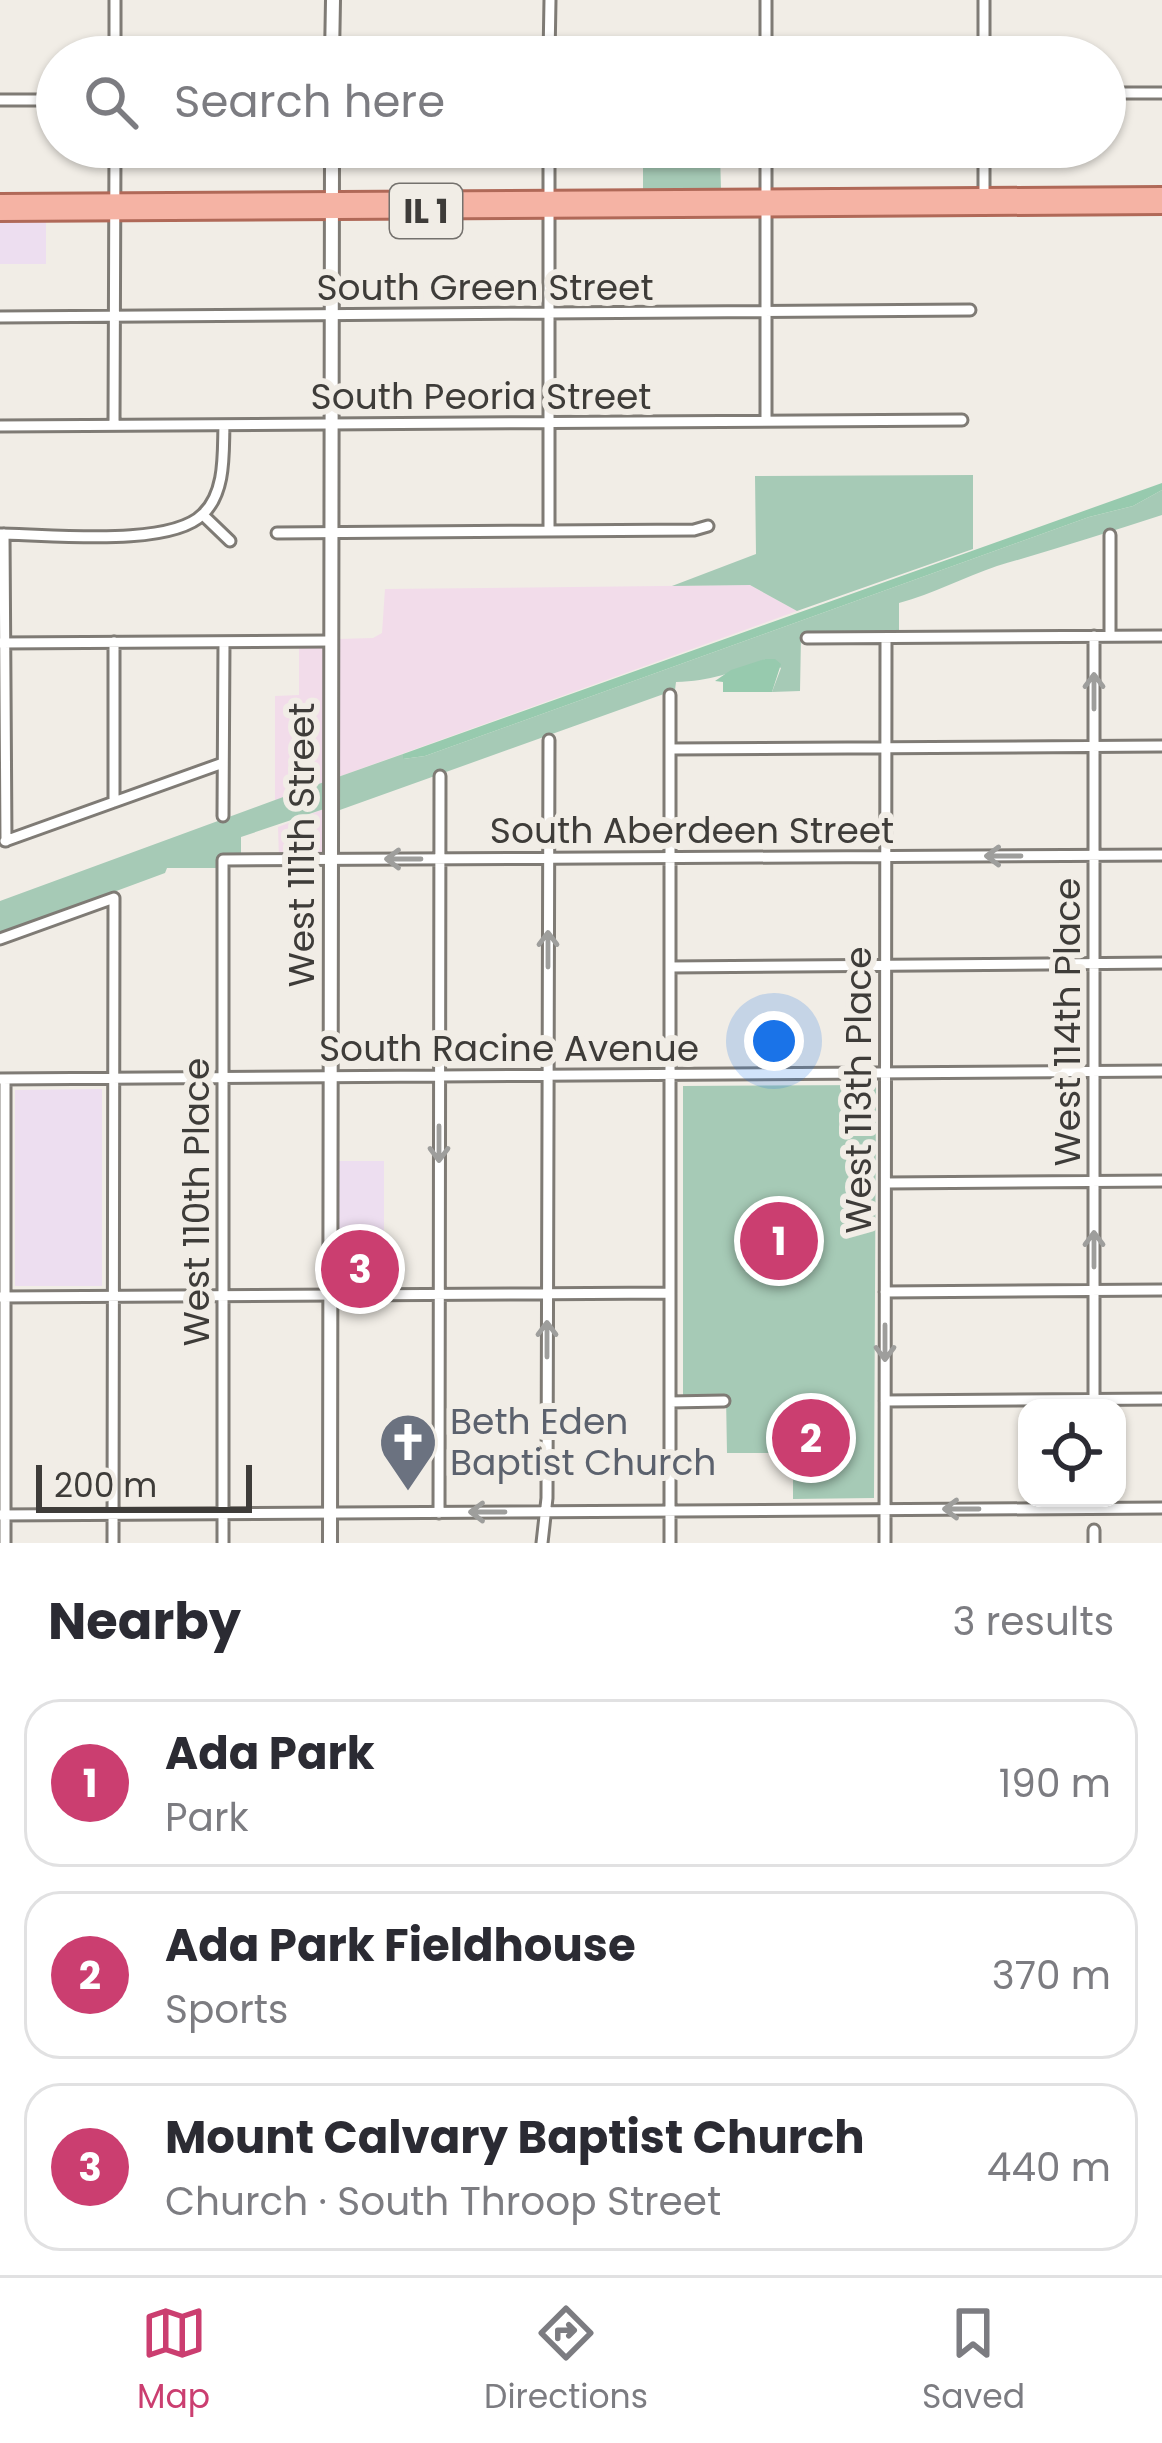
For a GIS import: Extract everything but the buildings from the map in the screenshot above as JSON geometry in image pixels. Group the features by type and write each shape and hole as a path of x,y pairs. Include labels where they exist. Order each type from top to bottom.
{"main road":[{"path":"332,36 333,0"},
{"name":"West 111th Street","path":"330,1543 332,168"},
{"name":"IL 1","path":"984,202 1162,195"},
{"name":"IL 1","path":"0,202 115,207"},
{"name":"IL 1","path":"0,213 115,207 549,204 1162,206"}],"street":[{"path":"115,0 115,36"},
{"path":"550,0 550,36"},
{"path":"766,0 766,36"},
{"path":"984,0 984,36"},
{"path":"1126,93 1162,93"},
{"path":"0,100 36,100"},
{"path":"114,425 115,168"},
{"path":"549,530 550,168"},
{"path":"766,168 766,422"},
{"path":"984,168 984,202"},
{"name":"South Green Street","path":"0,317 970,310"},
{"name":"South Peoria Street","path":"0,426 962,420"},
{"path":"223,763 3,842 2,534 148,534 181,527 203,515 220,481 224,424"},
{"path":"203,515 230,541"},
{"path":"277,533 694,530 708,526"},
{"path":"1110,535 1110,636"},
{"name":"West 114th Place","path":"1094,636 1094,1399"},
{"path":"807,638 1162,636"},
{"name":"West 113th Place","path":"886,638 886,1543"},
{"path":"2,643 332,641"},
{"path":"114,642 114,802"},
{"path":"223,816 224,642"},
{"path":"670,695 670,1543"},
{"path":"542,1543 548,1294 549,740"},
{"path":"670,749 1162,746"},
{"path":"439,1513 440,776"},
{"name":"South Aberdeen Street","path":"223,860 1162,855"},
{"name":"West 110th Place","path":"223,860 223,1543"},
{"path":"0,939 114,898 113,1543"},
{"path":"670,967 1162,963"},
{"name":"South Racine Avenue","path":"2,1078 1162,1071"},
{"path":"2,1078 4,1543"},
{"path":"886,1183 1162,1181"},
{"path":"885,1292 1162,1290"},
{"path":"2,1297 670,1293"},
{"path":"1126,1402 1162,1399"},
{"path":"670,1402 724,1401"},
{"path":"885,1401 1018,1403"},
{"path":"1126,1505 1162,1508"},
{"path":"2,1515 1018,1506"}],"shaded area":[{"path":"0,220 46,220 46,264 0,264"},
{"path":"750,585 797,611 338,777 338,639 373,638 382,633 385,589"},
{"path":"299,643 325,643 324,782 275,801 275,696 299,695"},
{"path":"324,809 324,859 279,859 278,827"},
{"path":"102,1089 102,1286 15,1286 15,1090"},
{"path":"338,1161 384,1161 384,1254 337,1254"}],"green space":[{"path":"643,168 720,168 721,189 643,189"},
{"path":"973,475 973,549 797,611 750,585 672,586 756,554 755,476"},
{"path":"1162,483 1162,490 1133,506 1089,517 425,756 403,759 403,754"},
{"path":"1162,490 1162,515 997,566 899,603 899,634 801,636 800,691 772,692 781,668 766,659 722,675 676,682 675,690 337,811 338,777 403,754 403,759 425,756 1089,517 1133,506"},
{"path":"765,659 781,664 772,692 723,692 723,682 715,681 731,670"},
{"path":"324,782 324,809 241,837 241,855 218,855 218,868 167,868 165,873 0,934 0,901"},
{"path":"876,1085 874,1498 793,1499 793,1453 727,1453 726,1396 683,1396 683,1086"}],"place":[{"name":"Ada Park","path":"779,1241"},
{"name":"Mount Calvary Baptist Church","path":"360,1269"},
{"name":"Ada Park Fieldhouse","path":"811,1438"},
{"name":"Beth Eden Baptist Church","path":"408,1493"}]}
